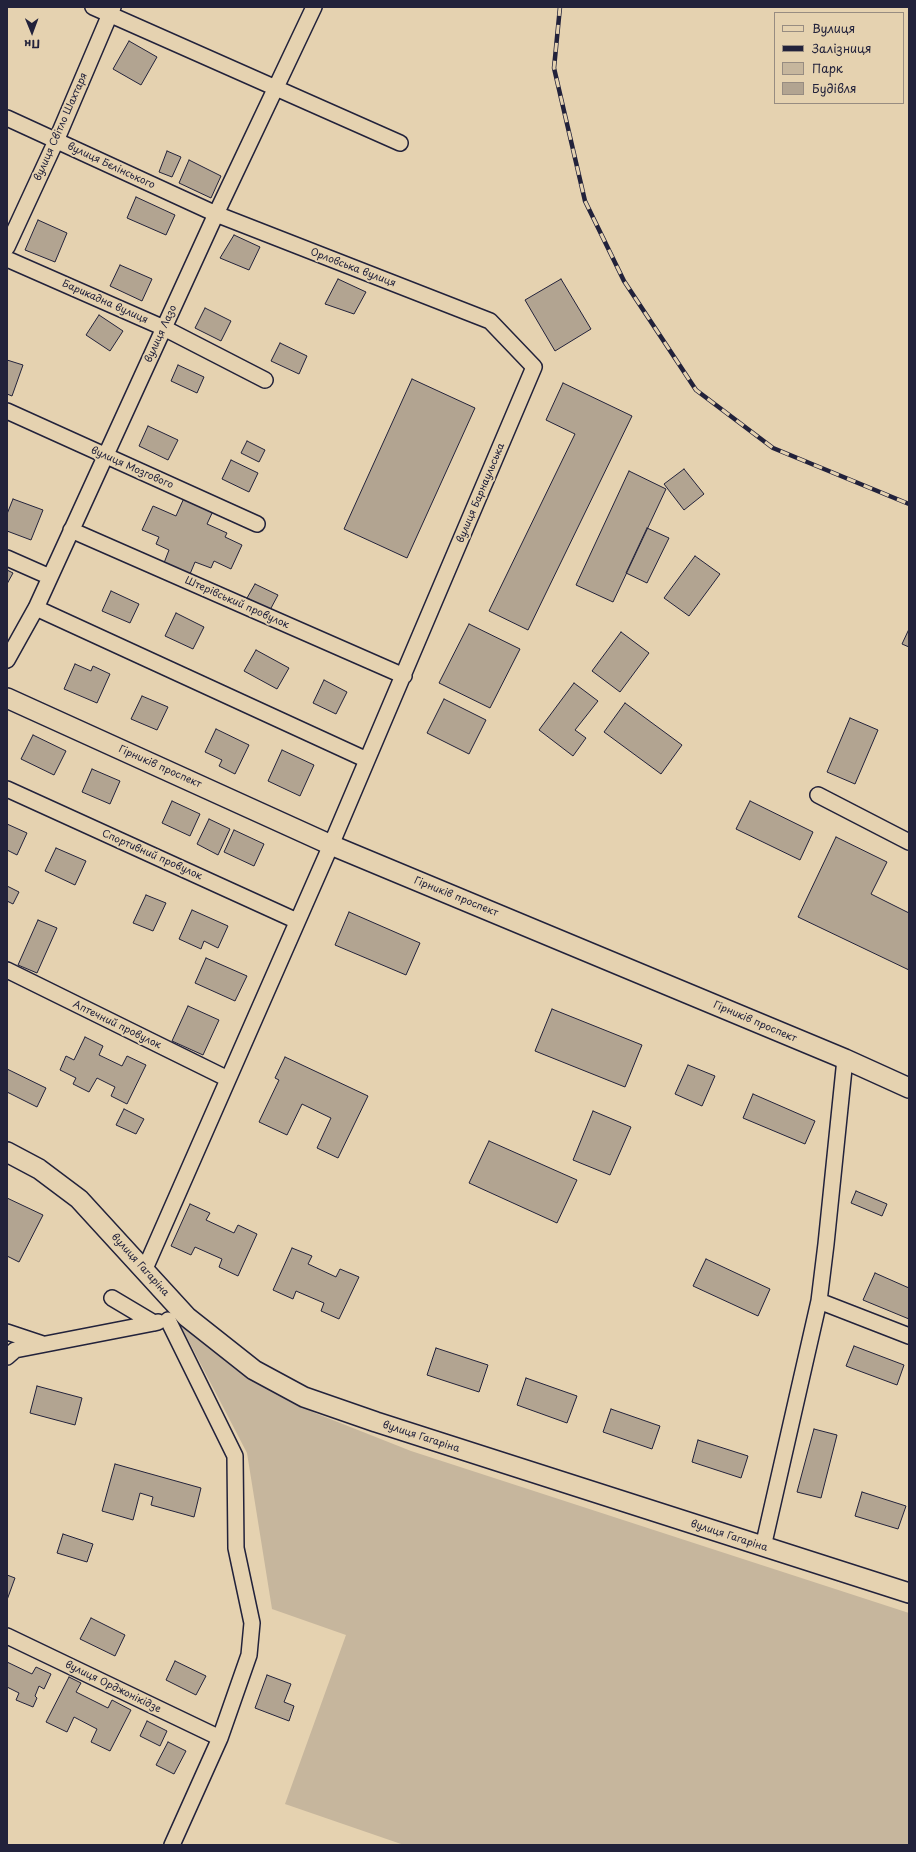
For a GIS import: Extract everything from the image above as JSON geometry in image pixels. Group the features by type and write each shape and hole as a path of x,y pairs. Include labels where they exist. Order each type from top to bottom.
{"main road":[{"name":"Гірників проспект","path":"7,698 332,845 844,1059 909,1088"},
{"name":"вулиця Гагаріна","path":"7,1152 39,1169 79,1199 187,1317 254,1370 304,1397 376,1422 763,1547 909,1592"}],"street":[{"path":"93,7 112,11 275,88 400,144"},
{"name":"вулиця Лазо","path":"7,660 36,608 216,214 314,7"},
{"name":"вулиця Світло Шахтаря","path":"7,246 56,141 112,11"},
{"name":"вулиця Бєлінського","path":"7,118 216,214"},
{"name":"Орловська вулиця","path":"216,214 490,321"},
{"name":"Барикадна вулиця","path":"7,259 164,328 265,380"},
{"name":"вулиця Барнаульська","path":"404,676 534,367 490,321"},
{"name":"вулиця Мозгового","path":"7,410 257,524"},
{"name":"Штерівський провулок","path":"71,530 404,676"},
{"path":"7,558 50,577"},
{"path":"36,608 367,760"},
{"path":"144,1271 297,921 332,845 404,676"},
{"name":"Спортивний провулок","path":"7,789 297,921"},
{"path":"818,795 909,842"},
{"name":"Аптечний провулок","path":"7,970 228,1079"},
{"path":"763,1547 819,1301 844,1059"},
{"path":"112,1298 161,1322 235,1456 236,1548 252,1622 249,1655 220,1738 172,1845"},
{"path":"819,1301 909,1336"},
{"path":"7,1357 15,1350 187,1317"},
{"path":"7,1332 44,1344"},
{"name":"вулиця Орджонікідзе","path":"7,1636 220,1738"}],"green space":[{"path":"185,1327 235,1369 315,1413 411,1451 909,1613 909,1845 404,1845 285,1804 346,1635 272,1609 247,1453 182,1328"}],"building":[{"path":"129,41 157,57 141,85 113,69"},
{"path":"167,151 181,157 172,177 159,172"},
{"path":"189,160 221,176 211,198 179,183"},
{"path":"136,197 175,215 166,235 127,218"},
{"path":"38,220 67,233 55,262 25,250"},
{"path":"234,235 260,247 249,270 220,258"},
{"path":"120,265 152,279 142,301 110,286"},
{"path":"338,279 366,292 354,314 325,304"},
{"path":"561,279 591,329 555,351 525,300"},
{"path":"205,308 231,321 221,341 195,328"},
{"path":"99,315 123,331 110,351 86,335"},
{"path":"280,343 307,356 299,374 271,361"},
{"path":"7,360 23,365 12,396 7,394"},
{"path":"178,365 204,377 197,393 171,381"},
{"path":"412,379 475,408 407,558 344,529"},
{"path":"563,383 632,416 528,630 489,611 575,434 546,420"},
{"path":"148,426 178,440 168,460 139,446"},
{"path":"247,441 265,450 259,462 241,453"},
{"path":"231,460 258,473 249,492 222,479"},
{"path":"684,469 704,494 684,510 664,484"},
{"path":"629,471 666,489 613,602 576,585"},
{"path":"184,498 213,511 207,524 227,533 225,537 242,545 231,569 214,561 211,568 195,562 190,574 164,563 169,550 156,544 159,537 142,530 153,506 176,516"},
{"path":"13,499 43,510 31,540 7,531 7,514"},
{"path":"647,528 669,538 647,583 626,573"},
{"path":"695,556 720,574 689,616 664,598"},
{"path":"7,570 13,573 7,584"},
{"path":"255,584 278,595 270,610 247,598"},
{"path":"111,591 139,604 130,623 102,611"},
{"path":"176,613 204,627 193,649 165,636"},
{"path":"469,624 520,649 490,708 439,683"},
{"path":"909,629 909,647 902,644"},
{"path":"621,632 649,653 620,692 592,671"},
{"path":"256,650 289,668 277,689 244,671"},
{"path":"75,664 91,671 93,666 110,674 97,703 64,689"},
{"path":"324,680 347,692 336,714 313,703"},
{"path":"574,683 598,701 575,730 586,738 573,756 539,730"},
{"path":"142,696 168,707 157,730 131,719"},
{"path":"444,699 486,720 469,754 427,733"},
{"path":"625,703 682,745 661,774 604,732"},
{"path":"850,718 878,730 855,784 827,772"},
{"path":"216,729 249,745 235,774 219,766 222,760 205,752"},
{"path":"33,735 66,751 54,775 21,759"},
{"path":"282,750 314,765 300,796 268,781"},
{"path":"92,769 120,781 110,804 82,792"},
{"path":"172,801 200,814 190,836 162,823"},
{"path":"750,801 813,832 800,860 736,829"},
{"path":"209,819 230,829 218,855 197,844"},
{"path":"7,824 27,833 17,855 7,850"},
{"path":"234,830 264,844 254,866 224,852"},
{"path":"836,837 887,862 871,894 909,913 909,970 798,917"},
{"path":"56,848 86,861 75,885 45,871"},
{"path":"7,886 19,892 13,904 7,901"},
{"path":"146,895 166,903 153,931 133,923"},
{"path":"192,910 228,926 218,948 204,941 201,949 179,939"},
{"path":"349,912 420,943 406,975 335,945"},
{"path":"38,920 57,928 37,973 18,965"},
{"path":"206,958 247,976 235,1001 195,983"},
{"path":"188,1006 219,1020 203,1055 172,1041"},
{"path":"552,1009 642,1045 625,1087 535,1051"},
{"path":"85,1037 103,1046 99,1055 122,1066 127,1056 146,1065 127,1104 111,1096 115,1087 97,1078 89,1092 73,1084 76,1078 60,1070 66,1056 74,1060"},
{"path":"285,1057 368,1096 338,1158 317,1148 331,1118 302,1104 287,1135 259,1122 279,1080 275,1078"},
{"path":"688,1065 715,1076 702,1106 675,1094"},
{"path":"7,1069 46,1088 37,1107 7,1092"},
{"path":"753,1094 815,1121 805,1144 743,1118"},
{"path":"124,1109 144,1119 136,1134 116,1125"},
{"path":"593,1111 631,1127 610,1175 573,1160"},
{"path":"489,1141 577,1180 557,1223 469,1183"},
{"path":"856,1191 887,1204 882,1216 851,1203"},
{"path":"7,1198 43,1215 19,1262 7,1256"},
{"path":"190,1204 210,1213 206,1220 234,1233 238,1225 257,1234 238,1276 219,1267 222,1259 195,1247 191,1255 171,1246"},
{"path":"292,1248 312,1256 308,1264 336,1277 340,1269 359,1277 339,1319 321,1311 324,1303 296,1291 293,1299 273,1290"},
{"path":"706,1259 770,1289 758,1316 693,1286"},
{"path":"875,1273 909,1288 909,1319 863,1300"},
{"path":"854,1346 904,1365 897,1385 846,1366"},
{"path":"436,1348 488,1365 479,1392 427,1375"},
{"path":"526,1378 577,1396 567,1423 517,1405"},
{"path":"37,1386 82,1398 75,1425 30,1413"},
{"path":"611,1409 660,1426 652,1449 603,1432"},
{"path":"814,1429 837,1435 821,1498 797,1492"},
{"path":"698,1440 748,1456 741,1478 692,1462"},
{"path":"115,1464 201,1488 194,1517 151,1505 153,1497 140,1493 133,1520 102,1511"},
{"path":"862,1492 906,1506 898,1529 855,1516"},
{"path":"63,1534 93,1544 87,1562 57,1553"},
{"path":"7,1575 15,1578 7,1600"},
{"path":"91,1618 125,1635 115,1656 80,1639"},
{"path":"175,1661 206,1676 196,1695 166,1680"},
{"path":"7,1662 32,1674 36,1667 51,1674 44,1689 39,1686 35,1696 37,1698 33,1707 16,1700 19,1693 7,1687"},
{"path":"267,1675 291,1684 284,1702 294,1706 289,1721 255,1708"},
{"path":"69,1677 81,1683 76,1692 108,1708 112,1700 131,1710 110,1751 91,1742 97,1729 74,1717 67,1732 46,1722"},
{"path":"147,1721 167,1731 160,1746 140,1736"},
{"path":"168,1742 186,1751 174,1774 156,1765"}],"railway":[{"path":"560,7 554,68 585,201 624,281 696,390 773,448 909,504"}]}
